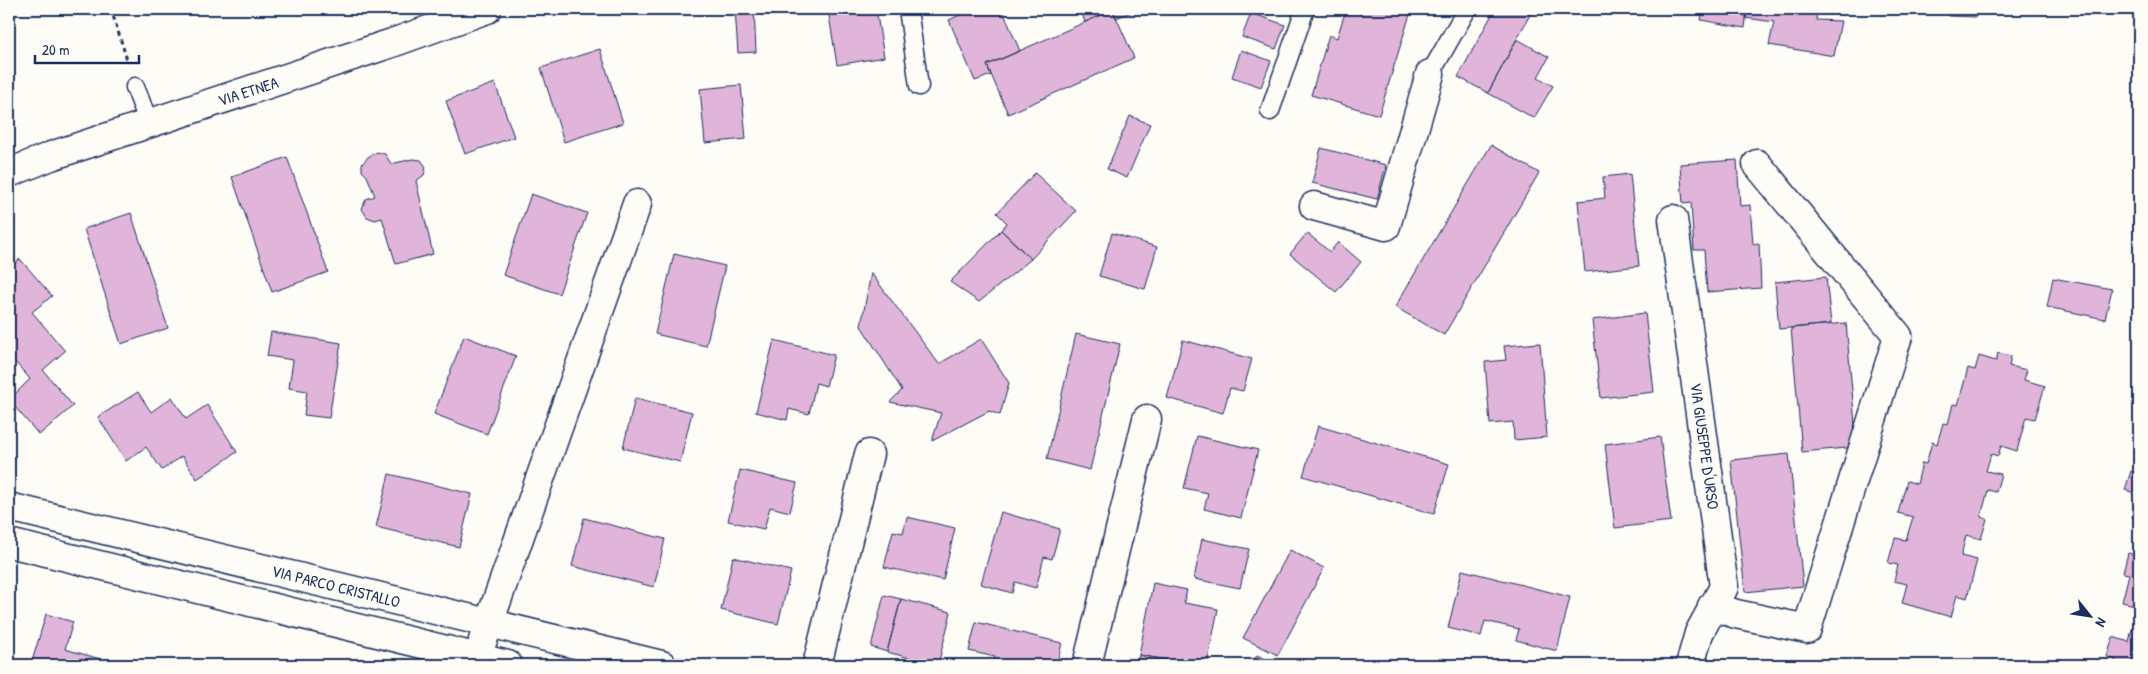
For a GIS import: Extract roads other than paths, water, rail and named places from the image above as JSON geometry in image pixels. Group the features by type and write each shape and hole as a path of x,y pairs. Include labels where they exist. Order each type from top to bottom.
{"street":[{"name":"VIA ETNEA","path":"9,173 51,156 392,43 487,9"},
{"path":"1314,206 1386,226 1430,74"},
{"path":"1712,606 1736,614 1807,629 1898,336 1757,164"},
{"path":"477,658 637,204"},
{"name":"VIA GIUSEPPE D'URSO","path":"1673,219 1724,587 1699,633 1690,665"},
{"path":"1086,665 1146,419"},
{"path":"817,665 869,454"},
{"name":"VIA PARCO CRISTALLO","path":"9,507 662,665"},
{"path":"9,543 508,665"}],"lane":[{"path":"908,9 919,86"},
{"path":"1270,110 1305,9"},
{"path":"1430,74 1467,9"},
{"path":"135,88 149,123"}]}
